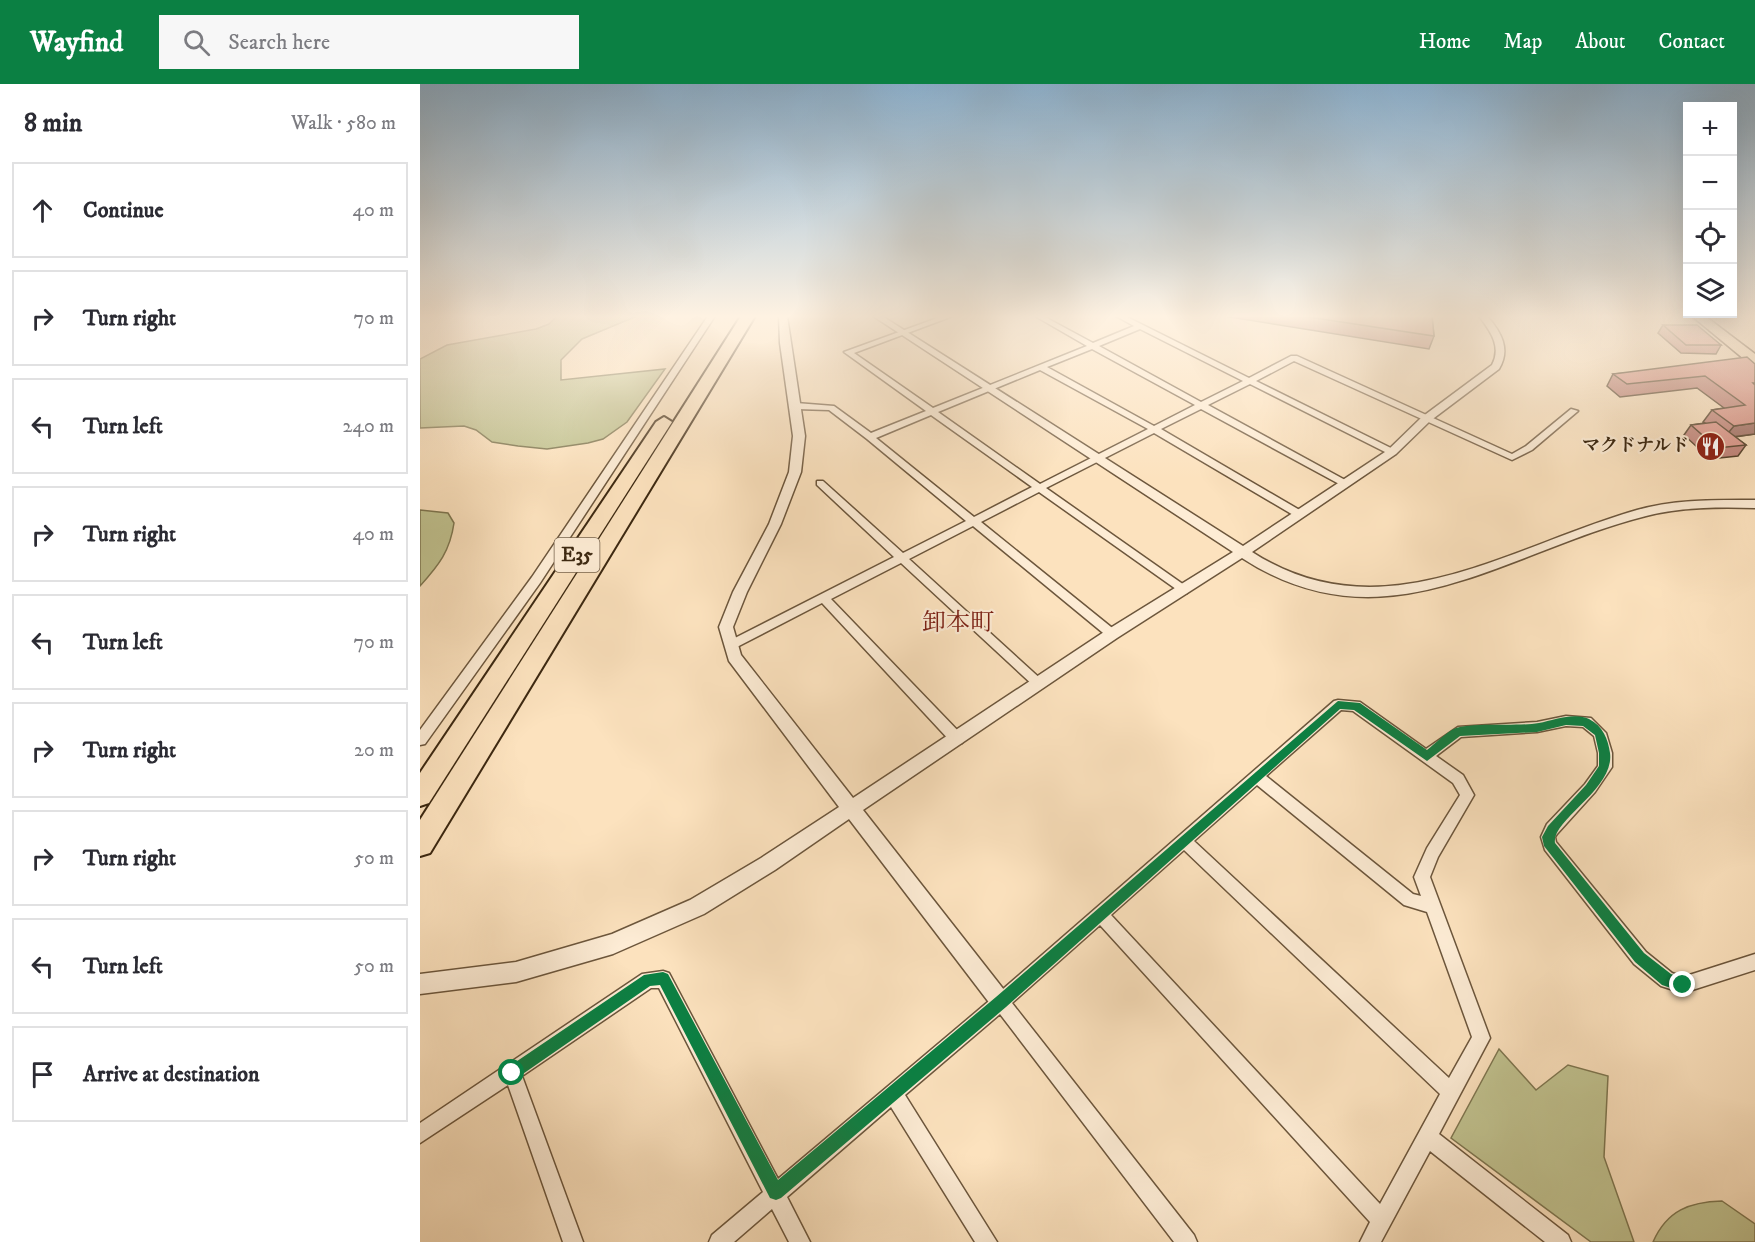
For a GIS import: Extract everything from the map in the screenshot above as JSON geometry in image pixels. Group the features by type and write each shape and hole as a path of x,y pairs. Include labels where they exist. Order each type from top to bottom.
{"highway":[{"name":"E35","path":"420,795 699,370"},
{"name":"E35","path":"420,844 714,370"}],"street":[{"path":"420,740 536,580 675,370"},
{"path":"790,370 799,436 795,472 776,524 740,592 726,627 734,657 1186,1242"},
{"path":"874,370 1036,488 1183,590"},
{"path":"961,370 1243,552 1295,582 1325,590 1358,593 1396,592 1462,578 1643,513 1703,503 1755,504"},
{"path":"870,437 1033,370"},
{"path":"1047,370 1154,429 1299,514"},
{"path":"1138,370 1344,483"},
{"path":"1232,370 1392,452"},
{"path":"731,645 1269,370"},
{"path":"1320,370 1512,457 1529,448 1574,411"},
{"path":"420,984 516,972 614,944 697,907 768,864 1112,634 1243,552 1392,452 1426,419 1492,370"},
{"path":"796,406 831,408 870,437 1112,634"},
{"path":"820,483 1039,684"},
{"path":"824,598 957,739"},
{"path":"719,1242 1001,1002 1338,705 1356,706 1458,779 1467,795 1432,852 1422,878 1481,1038 1370,1242"},
{"path":"1427,756 1458,732 1537,728 1566,721 1586,722 1600,733 1605,753 1605,767 1590,788 1552,829 1548,837 1550,846 1640,958 1667,980 1683,985 1755,962"},
{"path":"1257,777 1409,900 1432,906"},
{"path":"1185,842 1452,1093"},
{"path":"1101,915 1382,1220"},
{"path":"420,1134 648,980 663,979 776,1192 800,1242"},
{"path":"512,1073 573,1242"},
{"path":"893,1093 987,1242"},
{"path":"1428,1137 1561,1242"}],"green space":[{"path":"420,370 561,370 561,380 664,370 627,422 603,439 588,443 547,449 492,442 476,430 464,426 420,428"},
{"path":"420,510 448,513 454,523 450,542 443,557 420,586"},
{"path":"1499,1049 1536,1090 1568,1065 1608,1076 1604,1157 1634,1242 1591,1242 1451,1138"},
{"path":"1722,1201 1755,1224 1755,1242 1653,1242 1665,1222 1681,1210 1700,1203"}],"building":[{"path":"1644,370 1755,370 1755,383 1753,383 1755,385 1755,423 1734,426 1712,410 1745,405 1705,376 1627,384 1613,374"},
{"path":"1716,422 1746,445 1717,448 1691,425"}],"place":[{"name":"マクドナルド","path":"1710,446"}],"district":[{"name":"卸本町","path":"958,623"}],"route":[{"path":"512,1073 648,980 663,979 776,1192 1001,1002 1338,705 1356,706 1427,756 1458,732 1537,728 1566,721 1586,722 1600,733 1605,753 1605,767 1590,788 1552,829 1548,837 1550,846 1640,958 1667,980 1683,985"}]}
